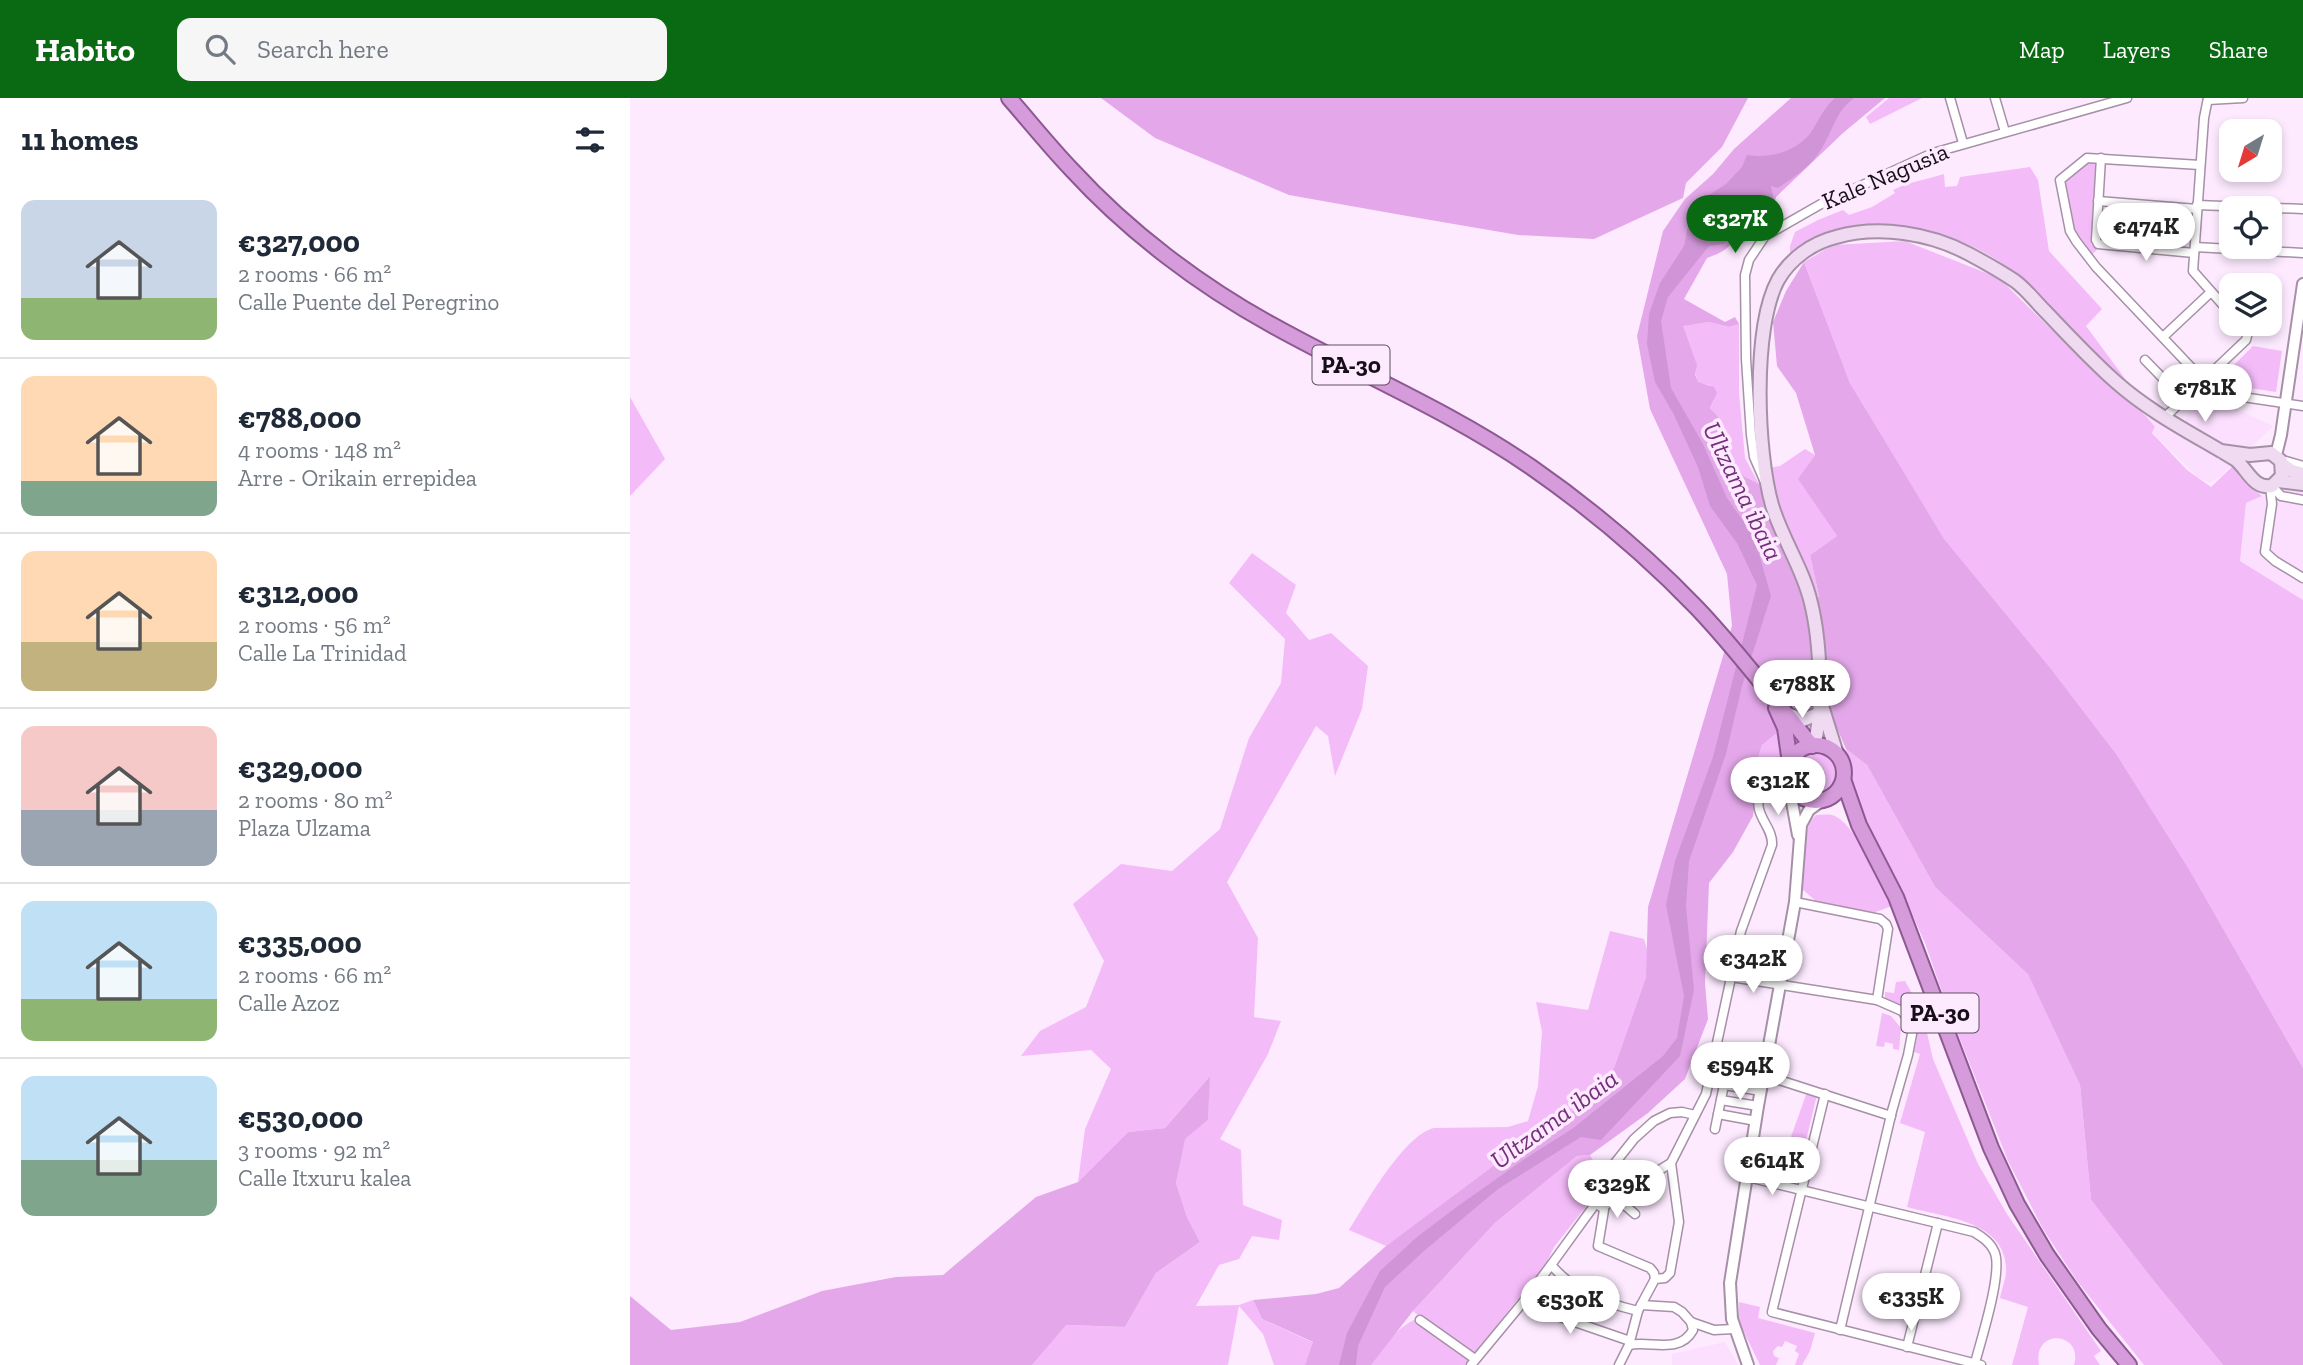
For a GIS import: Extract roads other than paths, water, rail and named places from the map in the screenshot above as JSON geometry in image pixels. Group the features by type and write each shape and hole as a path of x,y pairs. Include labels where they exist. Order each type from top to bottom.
{"highway":[{"name":"PA-30","path":"1009,98 1074,172 1109,206 1201,281 1271,325 1404,392 1488,439 1530,467 1614,531 1705,617 1813,745"},
{"name":"PA-30","path":"1764,687 1785,728 1790,775 1800,796 1809,801 1824,801 1844,810 1859,825"},
{"path":"1790,775 1799,751 1813,745 1824,746 1837,754"},
{"name":"PA-30","path":"1837,754 1844,767 1844,782 1859,825 1896,897 1992,1148 2017,1204 2047,1255 2099,1329 2129,1365"},
{"path":"1824,801 1838,792 1844,782"}],"main road":[{"path":"1813,745 1819,727 1819,698 1812,604 1773,508 1768,487 1759,384 1762,341 1771,295 1786,268 1804,251 1825,239 1878,231 1939,240 1968,253 2017,283 2115,381 2138,400 2248,470"},
{"path":"2221,451 2250,455 2259,453 2279,459 2292,471 2303,474"},
{"path":"2259,453 2251,460 2248,470 2256,484 2303,484"},
{"path":"2273,484 2283,471 2279,459"},
{"path":"1819,698 1837,754"},
{"path":"1788,714 1803,720 1818,714"}],"street":[{"name":"Kale Nagusia","path":"1950,98 1963,143"},
{"path":"1995,98 2005,132"},
{"name":"Kale Nagusia","path":"1768,487 1754,457 1751,435 1745,290 1749,260 1768,234 1790,220 1901,166 1963,143 2127,98"},
{"path":"2219,301 2193,271 2200,165 2208,99 2243,98"},
{"path":"2200,165 2087,158 2060,180 2072,235 2096,267 2204,381"},
{"path":"2101,158 2096,240 2101,245 2303,253"},
{"path":"2098,201 2197,207 2303,209"},
{"path":"2303,284 2279,459 2303,466"},
{"path":"2162,338 2211,292"},
{"path":"2164,418 2246,340 2247,336"},
{"path":"2145,360 2183,399"},
{"path":"2197,388 2303,406"},
{"path":"2259,453 2274,445 2281,435"},
{"path":"2273,484 2281,496 2303,500"},
{"path":"2273,484 2265,552 2303,578"},
{"path":"1420,1321 1473,1362 1599,1206 1671,1163 1706,1094 1741,931 1772,845 1772,838 1758,808 1760,796 1778,777 1790,775 1799,841 1799,873 1730,1283 1734,1329 1748,1365"},
{"path":"1799,841 1809,810 1824,801"},
{"path":"1795,902 1880,919 1886,924 1888,929 1877,1000"},
{"path":"1731,976 1877,1000 1902,1011 1910,1022 1912,1034 1840,1330"},
{"path":"1715,1129 1727,1070 1764,1075 1891,1116"},
{"path":"1724,1085 1761,1091"},
{"path":"1748,1177 1803,1189 1870,1205 1974,1232 1987,1241 1996,1253 1998,1270 1978,1364 1772,1312 1803,1189 1825,1094"},
{"path":"1721,1100 1758,1106"},
{"path":"1599,1206 1607,1173 1634,1139 1654,1121 1670,1113 1695,1115"},
{"path":"1718,1114 1756,1121"},
{"path":"1655,1279 1665,1278 1670,1273 1679,1222 1671,1163"},
{"path":"1615,1197 1635,1214"},
{"path":"1599,1206 1604,1210 1597,1239 1598,1246 1650,1268 1655,1279 1639,1308 1630,1343 1619,1365"},
{"path":"1907,1347 1938,1223"},
{"path":"1524,1301 1540,1310 1630,1343 1672,1345 1690,1336 1693,1330 1691,1322 1674,1307 1639,1308 1577,1290 1551,1265"},
{"path":"1691,1322 1713,1330 1734,1329"}],"water label":[{"name":"Ultzama ibaia","path":"1743,491"},
{"name":"Ultzama ibaia","path":"1554,1119"}]}
